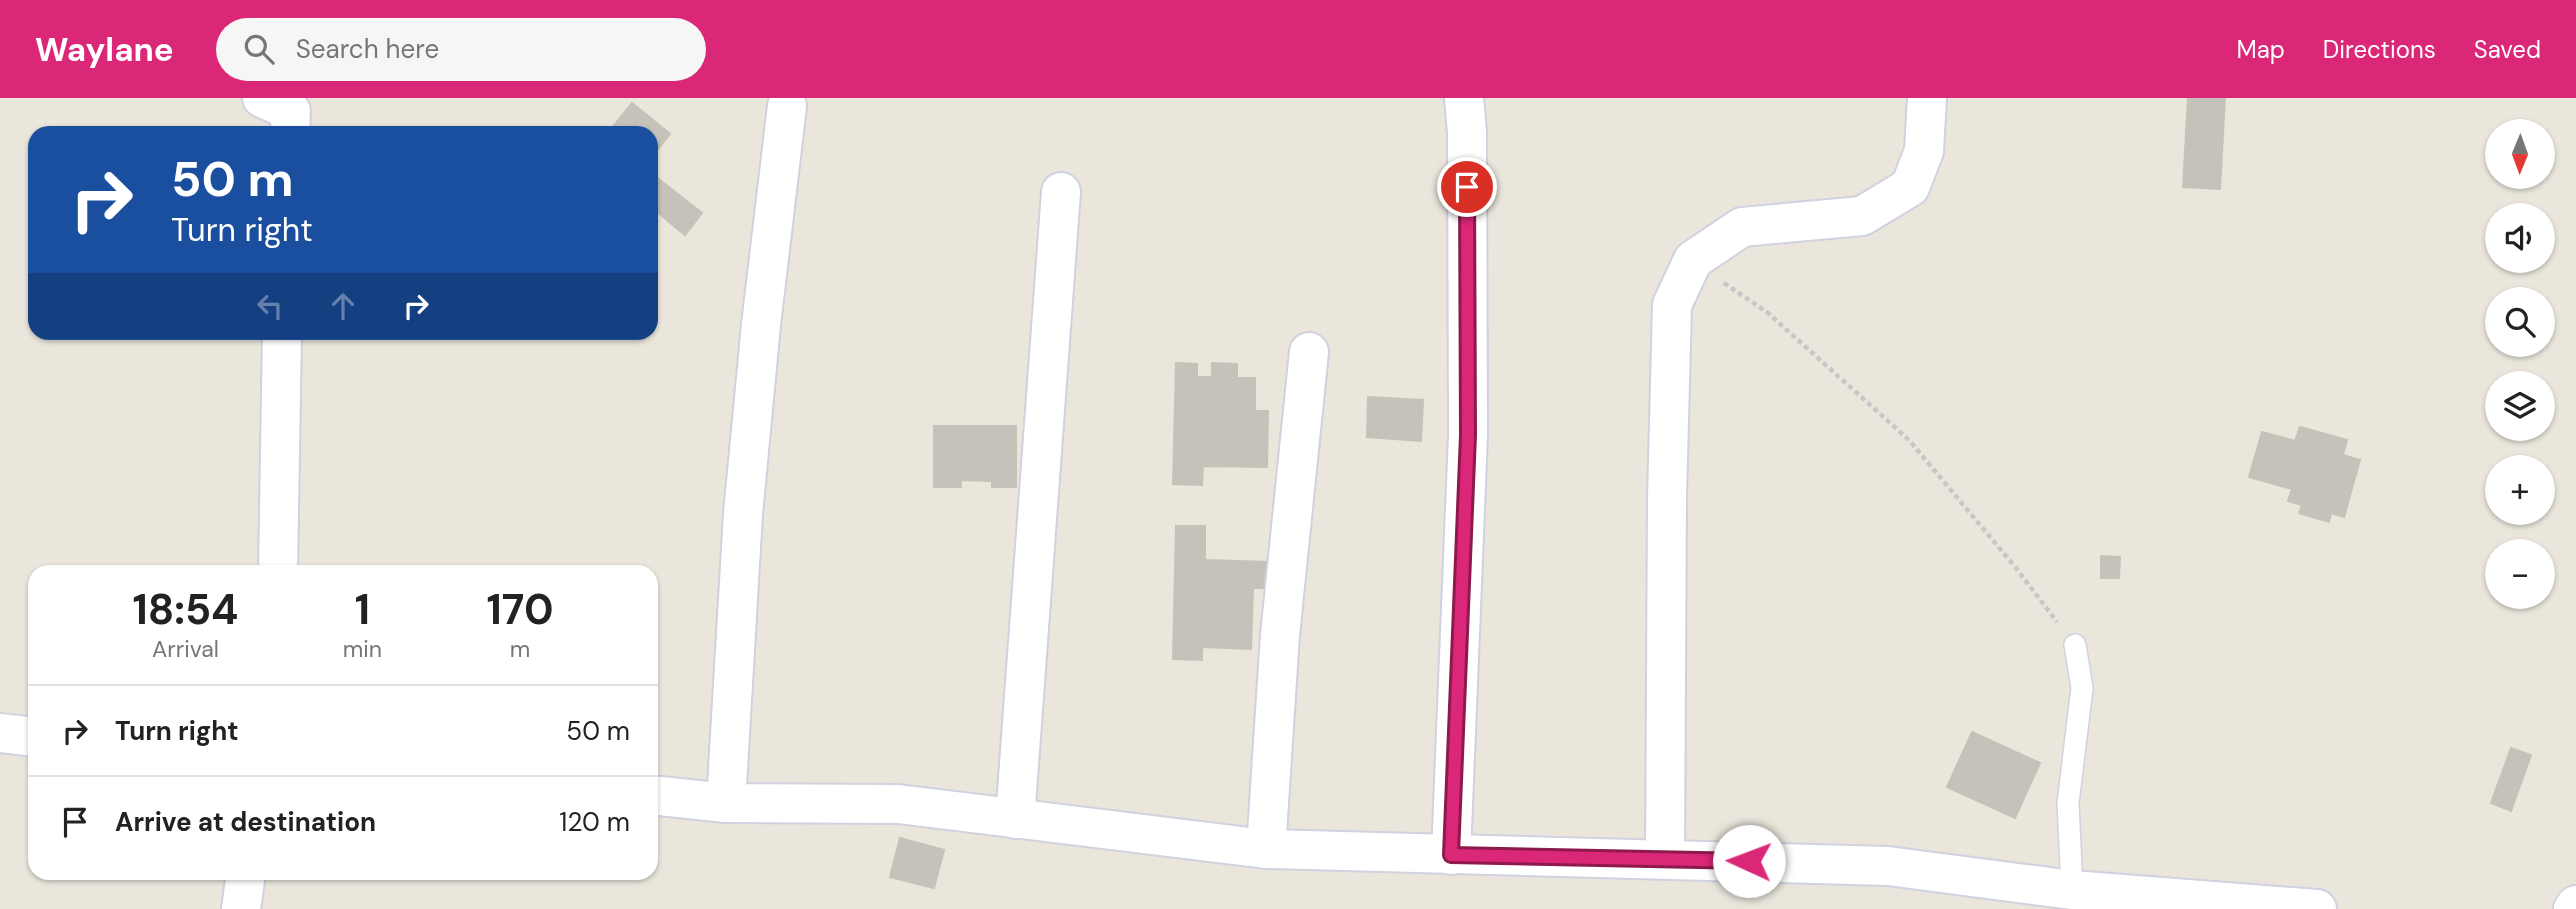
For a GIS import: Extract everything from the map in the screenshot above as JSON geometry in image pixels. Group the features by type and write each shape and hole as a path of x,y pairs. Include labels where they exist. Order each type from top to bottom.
{"street":[{"path":"1451,855 1468,435 1467,132 1464,98"},
{"path":"1665,859 1667,497 1672,305 1693,260 1742,227 1862,216 1910,187 1924,151 1927,98"},
{"path":"726,803 743,514 761,325 788,106"},
{"path":"1015,819 1061,192"},
{"path":"278,565 282,340"},
{"path":"1266,849 1280,635 1310,352"},
{"path":"0,733 28,736"},
{"path":"658,796 726,803 898,804 1266,849 1888,866 2072,890 2317,909"},
{"path":"241,909 245,880"}],"lane":[{"path":"2072,890 2068,803 2082,688 2075,645"}],"path":[{"path":"1693,260 1768,313 1909,440 2016,568 2075,645"}],"building":[{"path":"2188,98 2225,98 2220,189 2183,187"},
{"path":"632,103 670,134 658,149 658,126 614,126"},
{"path":"658,178 702,213 685,235 658,213"},
{"path":"1176,363 1197,364 1197,377 1212,377 1212,363 1237,364 1237,378 1255,378 1255,411 1268,411 1267,467 1203,466 1202,485 1173,484"},
{"path":"1368,397 1423,400 1421,441 1367,437"},
{"path":"934,426 1016,426 1016,487 992,487 992,481 961,480 961,487 934,487"},
{"path":"2300,427 2347,440 2343,455 2360,460 2344,517 2331,513 2329,522 2299,513 2302,505 2288,501 2292,489 2249,477 2262,432 2295,441"},
{"path":"1176,526 1205,526 1205,560 1269,562 1269,588 1253,588 1251,649 1202,647 1202,660 1173,659"},
{"path":"2101,556 2120,557 2119,578 2101,578"},
{"path":"1972,732 2040,763 2015,818 1947,787"},
{"path":"2511,748 2531,755 2511,811 2491,803"},
{"path":"900,838 944,850 934,888 890,877"}],"route":[{"path":"1467,187 1468,435 1451,855 1749,861"}]}
